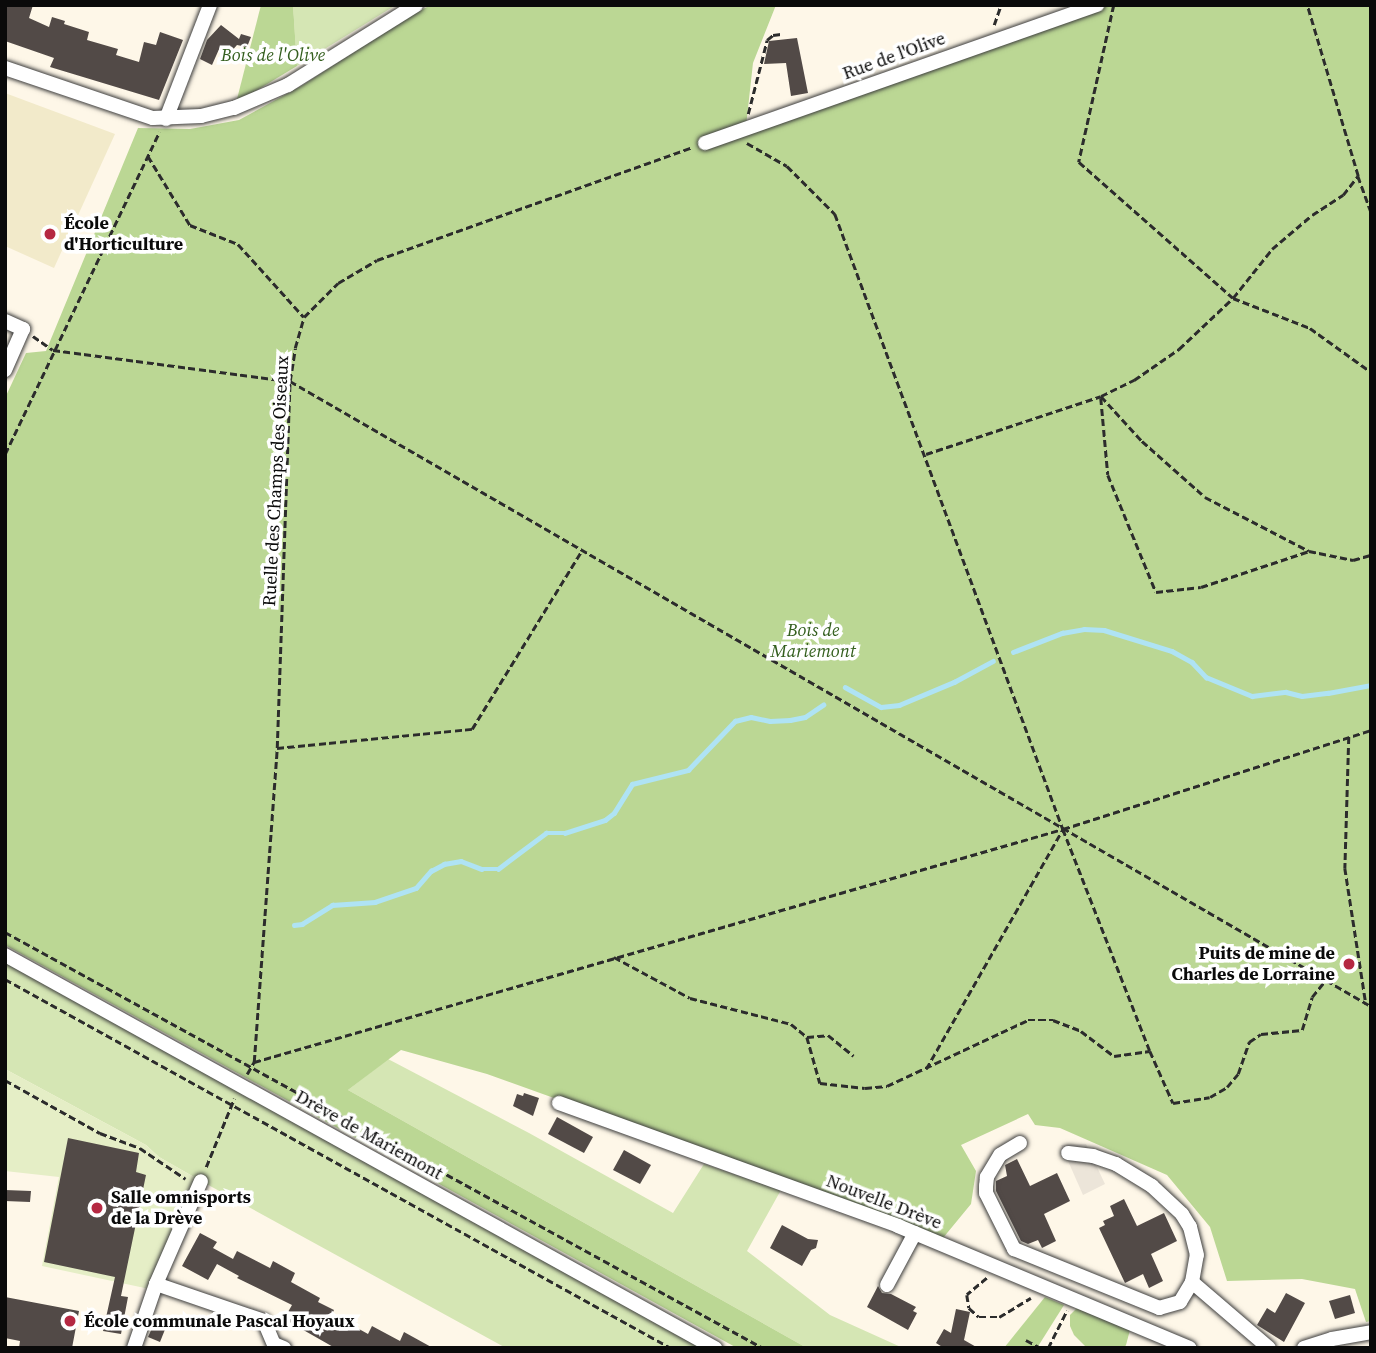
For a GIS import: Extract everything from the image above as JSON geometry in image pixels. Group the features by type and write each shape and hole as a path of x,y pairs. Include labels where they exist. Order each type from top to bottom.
{"street":[{"path":"166,119 210,5"},
{"path":"5,68 153,118 201,116 234,108 288,85 416,5"},
{"name":"Rue de l'Olive","path":"705,143 1097,5"},
{"path":"5,321 23,329 5,370"},
{"name":"Drève de Mariemont","path":"5,956 715,1348"},
{"name":"Nouvelle Drève","path":"559,1103 915,1233 1190,1348"},
{"path":"1020,1143 1000,1155 987,1177 986,1186 992,1205 1014,1249 1160,1308 1180,1302 1197,1267 1195,1240 1190,1227 1175,1206 1152,1186 1116,1164 1093,1156 1068,1153"},
{"path":"134,1348 156,1284 199,1184"},
{"path":"887,1285 915,1233"},
{"path":"1192,1282 1269,1348"},
{"path":"156,1284 264,1321 279,1346"},
{"path":"1304,1348 1332,1339 1371,1332"}],"path":[{"path":"990,42 1001,5"},
{"path":"1114,5 1079,162 1233,298 1310,328 1371,372"},
{"path":"1307,5 1371,212"},
{"path":"781,34 773,34 767,40 738,133 787,166 835,214 1063,829 1150,1051 1173,1102 1210,1097 1227,1087 1238,1074 1249,1042 1273,1031 1301,1030 1312,997 1326,980"},
{"path":"5,454 166,119"},
{"name":"Ruelle des Champs des Oiseaux","path":"199,1184 240,1085 254,1062 277,748 290,381 295,348 304,317 338,283 377,260 705,143"},
{"path":"148,155 190,225 238,244 304,317"},
{"path":"926,454 1101,396 1157,366 1233,298 1272,249 1312,215 1343,195 1358,176"},
{"path":"23,329 53,350 290,381 1371,1006"},
{"path":"1101,396 1108,475 1156,592 1201,587 1309,551"},
{"path":"1101,396 1142,441 1205,497 1309,551 1353,560 1371,555"},
{"path":"277,748 472,729 582,550"},
{"path":"254,1062 1063,829 1371,730"},
{"path":"1349,737 1345,868 1366,1004"},
{"path":"926,1069 1063,829"},
{"path":"5,932 763,1348"},
{"path":"614,957 690,998 791,1024 807,1037 820,1083 865,1088 887,1086 1028,1020 1053,1020 1081,1031 1114,1056 1150,1051"},
{"path":"5,979 671,1348"},
{"path":"807,1037 828,1035 854,1055"},
{"path":"5,1080 100,1133 140,1149 199,1184"},
{"path":"1003,1270 980,1281 969,1292 967,1305 974,1314 985,1319 999,1317 1045,1288"},
{"path":"1048,1348 1073,1299"},
{"path":"1026,1340 1041,1348"}],"shaded area":[{"path":"5,93 115,134 54,268 5,246"},
{"path":"1086,1144 1105,1184 1083,1195 1061,1145"}],"green space":[{"name":"Bois de l'Olive","path":"261,5 293,5 297,66 236,103"},
{"path":"293,5 396,5 297,66"},
{"name":"Bois de Mariemont","path":"431,5 776,5 753,63 746,126 1083,5 1371,5 1371,1321 1366,1322 1355,1289 1302,1279 1227,1281 1210,1227 1167,1175 1060,1128 1035,1125 1028,1114 961,1145 976,1171 971,1204 943,1238 487,1074 401,1050 348,1090 807,1348 737,1348 5,945 5,398 26,353 46,351 138,128 190,129 239,120 303,85 409,16"},
{"path":"5,955 715,1348 506,1348 201,1181 159,1157 146,1145 5,1069"},
{"path":"388,1059 673,1213 704,1164 781,1190 747,1251 830,1315 903,1348 807,1348 348,1090"},
{"path":"5,1069 146,1145 159,1157 201,1181 154,1290 42,1266 59,1177 5,1171"},
{"path":"1045,1297 1064,1305 1037,1348 1004,1348"},
{"path":"1077,1308 1130,1330 1124,1348 1087,1348 1074,1335 1070,1326 1070,1315"}],"building":[{"path":"5,5 33,5 29,18 49,27 52,17 65,21 64,24 89,32 87,40 118,49 116,55 139,62 144,42 156,45 160,32 183,40 159,100 50,67 54,58 5,41"},
{"path":"221,25 239,39 241,34 251,37 247,47 237,45 229,54 220,47 212,65 200,59 207,40"},
{"path":"797,38 808,93 791,96 786,63 764,64 769,41"},
{"path":"524,1093 539,1098 533,1116 513,1106 517,1094 523,1096"},
{"path":"557,1117 593,1137 584,1153 548,1134"},
{"name":"Salle omnisports de la Drève","path":"68,1138 139,1153 136,1172 146,1175 121,1296 128,1297 121,1334 103,1331 115,1277 44,1262"},
{"path":"624,1150 651,1165 640,1184 613,1170"},
{"path":"1017,1159 1030,1186 1057,1173 1070,1201 1044,1214 1056,1241 1042,1248 1038,1240 1028,1244 1021,1241 996,1191 996,1181 1007,1176 1005,1165"},
{"path":"5,1190 31,1191 30,1202 5,1201"},
{"path":"1124,1199 1137,1226 1164,1213 1177,1241 1151,1254 1163,1281 1149,1288 1143,1274 1125,1283 1099,1228 1105,1225 1103,1221 1114,1216 1110,1206"},
{"path":"782,1225 808,1239 818,1240 816,1248 811,1250 802,1266 770,1248"},
{"path":"200,1233 217,1242 213,1248 233,1259 237,1251 270,1268 273,1261 295,1273 291,1282 320,1298 318,1302 334,1310 332,1314 368,1334 372,1326 400,1341 404,1332 433,1348 335,1348 284,1319 292,1305 237,1278 239,1276 217,1264 208,1280 182,1266"},
{"path":"878,1286 882,1293 891,1294 916,1307 913,1311 917,1313 908,1330 867,1307"},
{"path":"1286,1293 1305,1303 1284,1342 1257,1325 1267,1308 1275,1313"},
{"path":"1350,1295 1355,1313 1335,1319 1329,1301"},
{"path":"5,1297 79,1311 72,1348 19,1348 20,1341 5,1338"},
{"path":"956,1309 970,1312 964,1340 978,1348 944,1348 936,1343 944,1329 951,1333"},
{"path":"157,1317 168,1322 160,1342 148,1337"}],"waterway":[{"path":"1013,652 1062,633 1084,629 1104,630 1172,651 1192,662 1206,677 1252,696 1286,692 1302,696 1371,685"},
{"path":"845,687 881,707 899,705 954,682 993,661"},
{"path":"294,925 302,924 332,905 375,902 416,888 431,871 444,864 461,861 482,869 498,869 546,833 565,833 605,820 614,813 632,784 688,770 735,721 751,717 770,721 790,720 805,717 823,705"}],"place":[{"name":"École d'Horticulture","path":"50,234"},
{"name":"Puits de mine de Charles de Lorraine","path":"1349,964"},
{"name":"Salle omnisports de la Drève","path":"97,1208"},
{"name":"École communale Pascal Hoyaux","path":"70,1321"}]}
